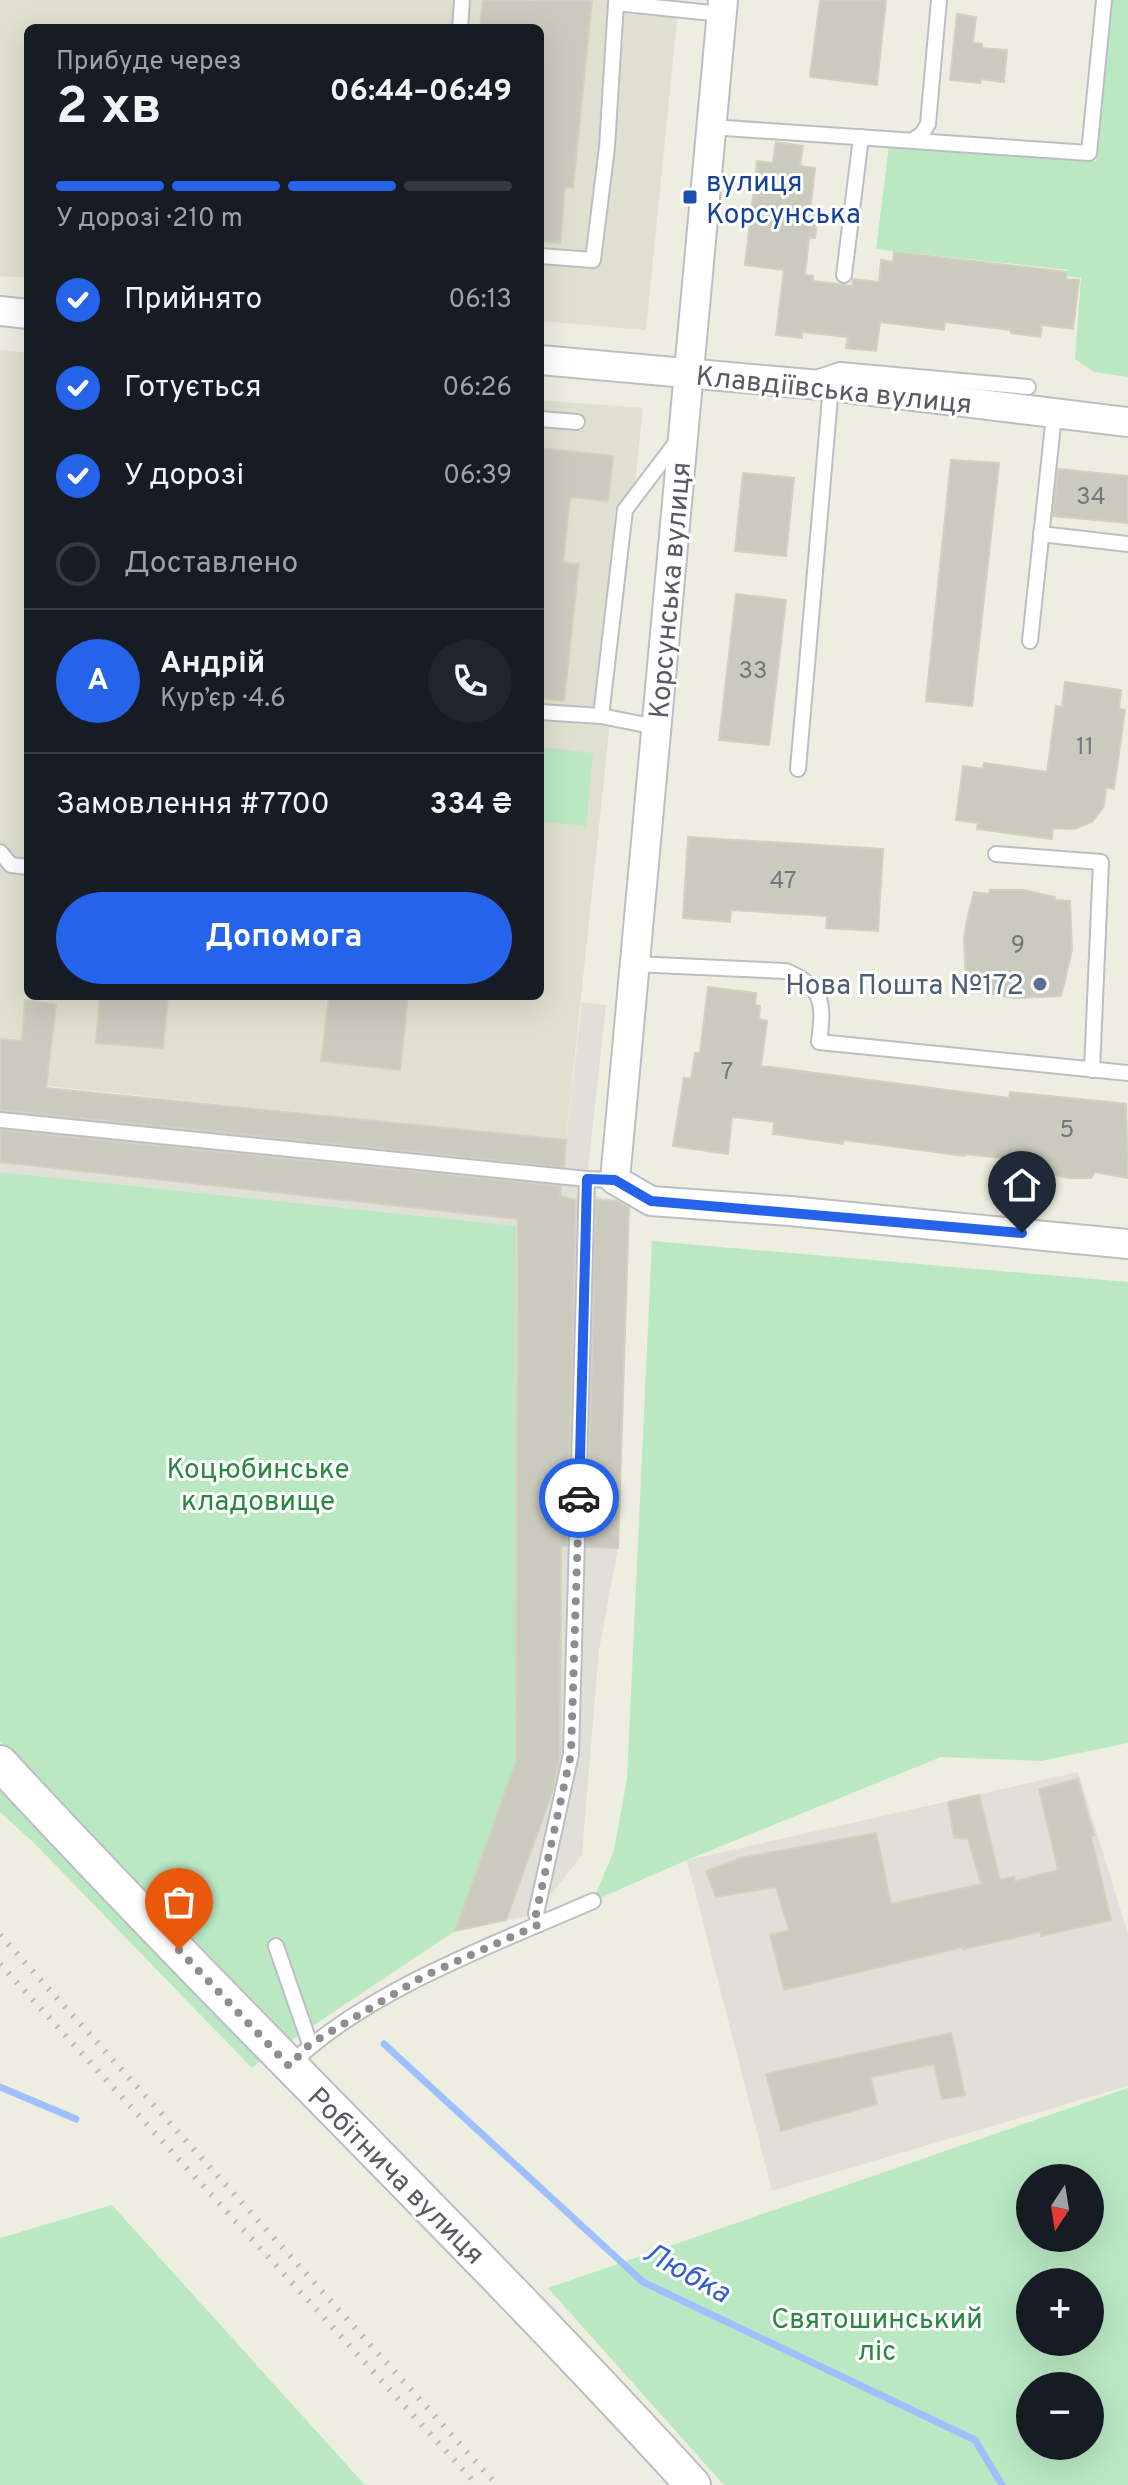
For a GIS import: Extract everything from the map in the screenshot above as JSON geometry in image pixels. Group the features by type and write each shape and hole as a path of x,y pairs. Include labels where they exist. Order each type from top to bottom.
{"street":[{"name":"Корсунська вулиця","path":"615,1180 722,7"},
{"path":"0,311 24,314"},
{"name":"Клавдіївська вулиця","path":"544,360 831,386 1128,422"},
{"path":"615,1180 651,1201 790,1211 1128,1244"},
{"name":"Робітнича вулиця","path":"0,1763 300,2055 693,2485"}],"lane":[{"path":"460,24 462,0"},
{"path":"913,140 922,134 928,124 939,0"},
{"path":"711,127 1089,153 1104,0"},
{"path":"544,256 593,260 607,147 616,3 722,7"},
{"path":"844,275 861,137"},
{"path":"800,384 840,370 1028,387"},
{"path":"798,769 831,386"},
{"path":"1030,641 1054,415"},
{"path":"544,419 577,422"},
{"path":"601,716 625,510 683,433"},
{"path":"1041,534 1128,544"},
{"path":"544,712 601,716 656,727"},
{"path":"0,852 11,865 24,867"},
{"path":"996,854 1101,862 1092,1070"},
{"path":"635,964 786,971 805,979 817,993 823,1010 819,1042 1128,1073"},
{"path":"0,1120 615,1180"},
{"path":"540,1924 536,1914 571,1754 587,1179"},
{"path":"276,1946 300,2055 424,1976 593,1901"}],"shaded area":[{"path":"0,0 679,0 646,330 544,321 544,24 24,24 24,278 0,276"},
{"path":"0,350 24,353 24,1000 544,1000 544,400 643,408 566,1140 0,1081"},
{"path":"582,1002 606,1005 587,1179 589,1195 629,1201 618,1548 599,1650 582,1855 536,1914 455,1931 516,1762 516,1226 0,1172 0,1084 566,1140"},
{"path":"1078,1772 1128,1934 1128,2086 772,2191 687,1860"}],"green space":[{"path":"1110,0 1128,0 1128,377 1094,372 1075,359 1081,278 1068,276 1068,270 876,249 889,145 1096,161"},
{"path":"544,747 593,753 586,826 544,821"},
{"name":"Коцюбинське кладовище","path":"0,1172 516,1226 516,1762 455,1931 287,2043 0,1742"},
{"path":"652,1241 1128,1282 1128,1743 1041,1761 941,1757 593,1901 614,1850 627,1779"},
{"path":"0,1770 267,2055 252,2068 35,1844 0,1812"},
{"name":"Святошинський ліс","path":"1128,2088 1128,2485 724,2485 548,2288"},
{"path":"112,2205 365,2485 0,2485 0,2238"}],"building":[{"path":"483,0 592,0 573,188 565,187 560,243 544,241 544,24 480,24"},
{"path":"820,0 886,0 877,85 810,77"},
{"path":"957,14 976,17 973,43 982,44 982,48 1007,50 1004,82 950,80"},
{"path":"776,142 803,146 800,166 815,168 810,211 818,212 815,238 809,238 805,275 813,276 813,281 852,286 853,279 879,282 881,260 893,262 894,252 1067,272 1066,279 1079,280 1073,329 1042,325 1040,337 945,322 944,330 880,322 876,351 846,348 848,337 802,332 802,338 776,335 784,270 745,265 757,161 773,163"},
{"path":"544,448 613,456 608,501 570,497 563,562 579,564 564,701 544,698"},
{"path":"951,460 999,463 972,706 926,701"},
{"path":"1058,469 1128,476 1128,523 1053,516"},
{"path":"743,473 794,478 786,556 735,551"},
{"path":"736,594 786,600 769,745 719,740"},
{"path":"1065,682 1121,690 1119,709 1125,710 1114,789 1106,787 1104,806 1092,822 1074,829 1053,828 1052,839 977,829 978,823 956,820 963,766 983,769 984,763 1047,772 1056,706 1062,707"},
{"path":"688,837 883,849 878,931 826,928 827,916 731,910 730,922 683,918"},
{"path":"990,890 1024,890 1055,897 1055,900 1070,901 1072,950 1061,996 1013,998 966,987 964,938 967,920 974,892 989,894"},
{"path":"708,987 756,993 755,1005 760,1006 759,1019 767,1021 761,1066 1009,1098 1010,1092 1126,1104 1128,1178 1095,1172 1091,1178 1068,1178 1047,1173 1044,1168 1002,1163 1003,1158 844,1140 843,1144 773,1134 774,1122 732,1117 728,1154 673,1146 684,1078 691,1079 695,1053 700,1053"},
{"path":"25,1000 56,1004 46,1088 566,1140 564,1167 0,1110 0,1039 22,1041"},
{"path":"100,1000 168,1000 163,1048 96,1043"},
{"path":"329,1000 408,1000 400,1070 321,1061"},
{"path":"0,1130 561,1186 560,1196 576,1200 567,1546 561,1546 560,1757 552,1793 506,1920 455,1931 516,1762 518,1219 0,1162"},
{"path":"596,1200 617,1201 629,1208 618,1548 587,1547"},
{"path":"1078,1779 1094,1835 1091,1836 1111,1920 1041,1936 1040,1932 963,1947 784,1990 770,1935 789,1930 776,1887 716,1897 706,1871 741,1858 876,1833 891,1904 981,1884 968,1839 954,1838 948,1802 979,1795 1000,1880 1014,1877 1015,1881 1058,1870 1039,1789"},
{"path":"951,2033 965,2095 942,2099 934,2064 871,2077 877,2104 781,2131 766,2074"}],"waterway":[{"name":"Любка","path":"384,2044 643,2282 975,2440 1002,2485"},
{"name":"Любка","path":"0,2087 76,2119"}],"railway":[{"path":"0,1935 497,2485"},
{"path":"0,1964 477,2485"}],"way so far":[{"path":"179,1950 289,2066 310,2044 424,1976 540,1924 536,1914 571,1754 579,1498"}],"place":[{"name":"вулиця Корсунська","path":"690,197"},
{"name":"Нова Пошта №172","path":"1040,984"}],"route":[{"path":"579,1498 587,1179 615,1180 651,1201 1022,1233"}]}
